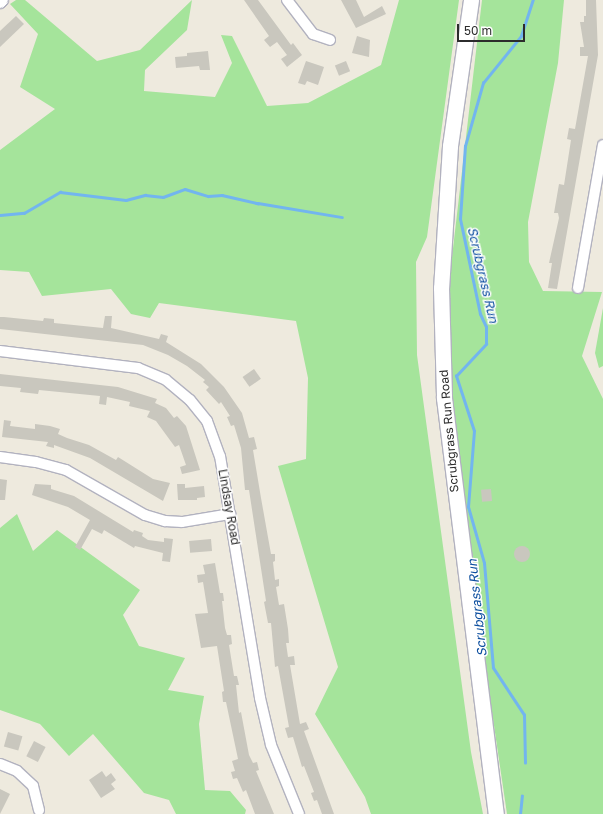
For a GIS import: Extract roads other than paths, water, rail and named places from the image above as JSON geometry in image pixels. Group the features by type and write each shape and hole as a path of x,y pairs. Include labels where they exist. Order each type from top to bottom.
{"street":[{"path":"0,3 3,0"},
{"path":"287,0 313,34 330,40"},
{"name":"Scrubgrass Run Road","path":"471,0 450,146 441,288 444,398 496,814"},
{"path":"578,288 603,145"},
{"name":"Lindsay Road","path":"0,351 138,368 166,380 190,400 206,421 220,456 260,698 271,745 299,814"},
{"path":"0,457 36,462 66,470 146,515 165,521 182,522 230,514"},
{"path":"0,764 17,771 32,786 39,810"}],"waterway":[{"name":"Scrubgrass Run","path":"525,763 524,715 493,668 484,563 468,507 474,431 456,376 486,344 486,327 480,314 460,219 465,146 483,83 521,36 533,0"},
{"path":"0,215 24,213 60,192 126,200 145,195 163,197 185,189 208,196 222,195 258,203 342,217"},
{"name":"Scrubgrass Run","path":"520,814 522,796"}]}
